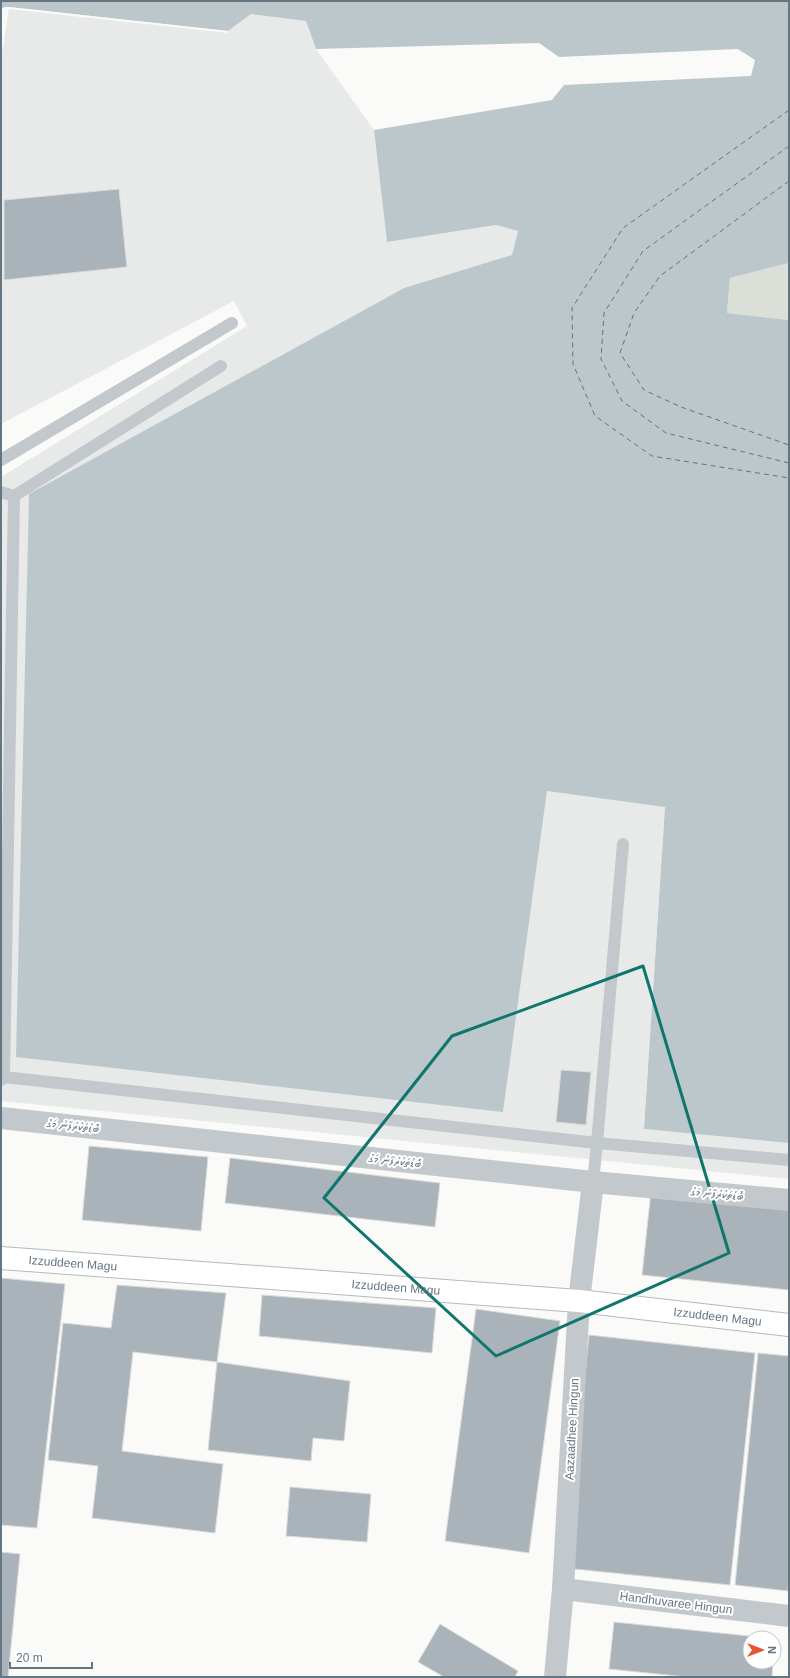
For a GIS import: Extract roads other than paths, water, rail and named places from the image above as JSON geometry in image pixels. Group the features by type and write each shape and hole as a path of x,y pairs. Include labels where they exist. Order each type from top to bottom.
{"main road":[{"name":"Izzuddeen Magu","path":"1,1258 580,1301 789,1325"}],"street":[{"name":"ބޮޑުތަކުރުފާނު މަގު","path":"1,1118 593,1182 789,1200"},
{"name":"Aazaadhee Hingun","path":"555,1677 563,1590 580,1301 593,1182"},
{"name":"Handhuvaree Hingun","path":"563,1590 789,1616"}],"lane":[{"path":"1,460 232,323"},
{"path":"1,492 14,496 221,366"},
{"path":"14,496 3,1079 597,1143 789,1160"},
{"path":"593,1182 623,844"}]}
